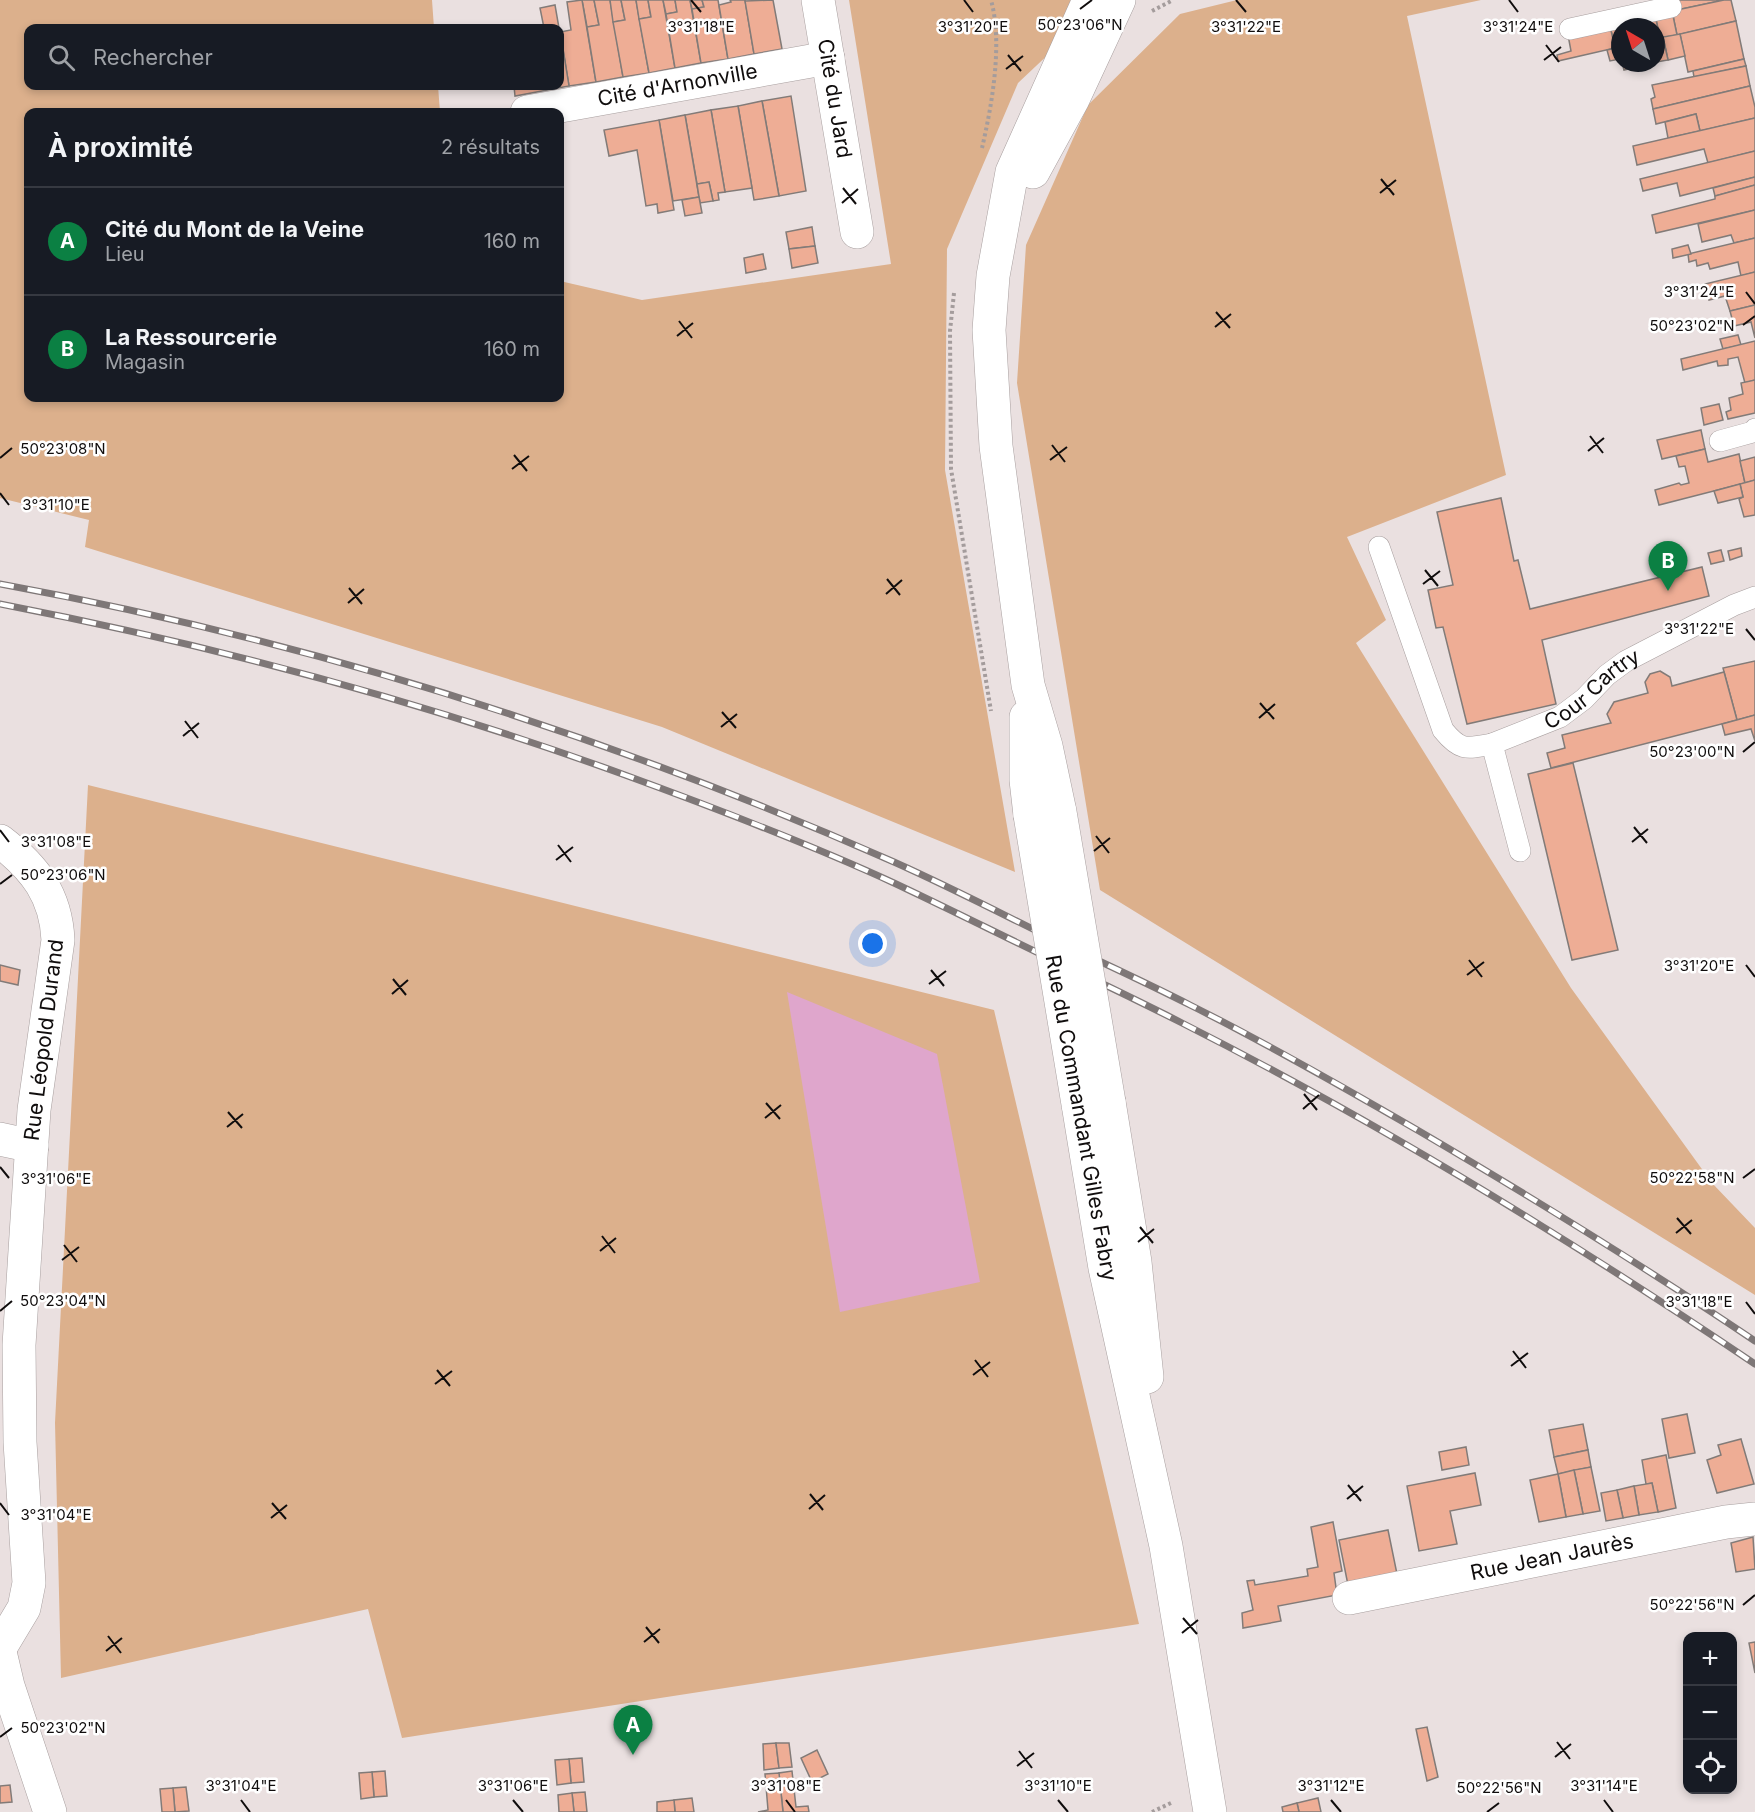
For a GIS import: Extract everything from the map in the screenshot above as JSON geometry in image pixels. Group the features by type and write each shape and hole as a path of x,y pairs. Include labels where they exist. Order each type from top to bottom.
{"street":[{"name":"Cité du Jard","path":"818,0 857,232"},
{"name":"Rue du Commandant Gilles Fabry","path":"1089,0 1016,163 1007,193 990,302 988,330 993,414 1028,685 1025,757 1045,813 1093,1103 1105,1269 1166,1546 1210,1812"},
{"name":"Rue du Commandant Gilles Fabry","path":"1000,235 1073,99 1119,0"},
{"name":"Cité d'Arnonville","path":"549,108 828,58"},
{"name":"Rue Léopold Durand","path":"0,841 19,857 39,880 52,904 57,920 56,959 36,1089 19,1344 10,1393 20,1442 29,1583 24,1608 0,1650 8,1686 50,1812"},
{"path":"0,1139 32,1146"},
{"name":"Rue Jean Jaurès","path":"1348,1598 1726,1522 1755,1519"}],"lane":[{"path":"1570,29 1671,7"},
{"path":"1720,441 1753,432 1755,429"},
{"name":"Cour Cartry","path":"1379,547 1443,730 1462,748 1492,744 1560,717 1584,699 1607,675 1632,657 1734,605 1755,597"},
{"path":"1492,744 1520,851"}],"path":[{"path":"1152,1812 1173,1801"}],"shaded area":[{"path":"0,0 432,0 434,24 24,24 24,90 438,90 440,108 24,108 24,402 564,402 564,282 642,300 891,264 849,0 1106,0 1018,83 947,249 945,470 1015,872 662,727 85,547 89,520 0,498"},
{"path":"1237,0 1481,0 1407,16 1506,475 1347,537 1386,620 1356,643 1571,988 1712,1183 1755,1228 1755,1295 1100,890 1017,383 1026,245 1088,105 1180,14"},
{"path":"88,785 994,1010 1139,1624 402,1738 368,1609 61,1678 55,1423"},
{"path":"787,992 937,1054 980,1282 840,1312"}],"building":[{"path":"582,0 594,0 599,25 587,27"},
{"path":"582,0 596,82 569,86 564,56 564,31 571,30 567,2"},
{"path":"594,0 610,0 623,77 596,82 587,27 599,25"},
{"path":"610,0 621,0 625,20 613,22"},
{"path":"621,0 636,0 649,73 623,77 613,22 625,20"},
{"path":"636,0 648,0 651,17 639,19"},
{"path":"648,0 663,0 675,68 649,73 639,19 651,17"},
{"path":"663,0 675,0 677,12 666,14"},
{"path":"675,0 690,0 701,63 675,68 666,14 677,12"},
{"path":"690,0 702,0 704,7 692,9"},
{"path":"702,0 718,0 728,59 701,63 692,9 704,7"},
{"path":"730,0 745,0 754,54 728,59 719,5 731,2"},
{"path":"773,0 782,49 754,54 745,1"},
{"path":"1677,0 1724,0 1672,11"},
{"path":"1731,0 1736,21 1677,35 1672,11"},
{"path":"555,5 558,24 543,24 540,8"},
{"path":"1672,11 1677,35 1665,37 1665,18 1656,18 1655,15"},
{"path":"1736,21 1744,59 1688,72 1680,34"},
{"path":"1610,26 1611,49 1558,61 1557,55 1571,51 1568,35"},
{"path":"1680,34 1685,56 1668,60 1665,37"},
{"path":"1611,49 1611,61 1610,61 1607,50"},
{"path":"564,55 569,86 564,87"},
{"path":"1744,59 1746,66 1694,77 1693,71"},
{"path":"1746,66 1750,86 1653,109 1651,99 1655,97 1652,85"},
{"path":"1750,86 1755,118 1700,131 1696,114 1656,124 1653,109"},
{"path":"514,90 547,90 515,96"},
{"path":"791,96 806,191 779,196 762,101"},
{"path":"762,101 779,196 754,200 738,106"},
{"path":"738,106 752,188 725,192 711,110"},
{"path":"711,110 725,192 718,193 719,200 713,201 709,182 697,184 685,115"},
{"path":"1696,114 1700,131 1668,138 1665,122"},
{"path":"685,115 699,197 673,201 659,120"},
{"path":"1755,118 1755,151 1708,163 1704,149 1637,165 1633,146"},
{"path":"659,120 674,210 658,213 657,204 646,206 637,150 609,156 604,130"},
{"path":"1755,151 1755,177 1680,196 1677,183 1643,191 1640,179"},
{"path":"1755,177 1755,185 1715,196 1713,188"},
{"path":"709,182 713,201 700,203 697,184"},
{"path":"1755,185 1755,210 1656,233 1652,215 1715,199 1715,196"},
{"path":"699,197 702,213 685,216 682,200"},
{"path":"1755,210 1755,238 1734,243 1731,235 1702,242 1698,224"},
{"path":"812,227 815,246 789,249 786,232"},
{"path":"1755,238 1755,272 1741,276 1738,262 1710,269 1708,263 1697,266 1696,260 1689,262 1688,254"},
{"path":"1688,245 1691,254 1673,258 1672,249"},
{"path":"815,246 818,263 792,268 789,249"},
{"path":"763,254 766,269 746,273 744,258"},
{"path":"1755,272 1755,305 1730,311 1725,296 1709,300 1705,284"},
{"path":"1755,305 1755,338 1751,322 1734,326 1730,311"},
{"path":"1738,335 1741,345 1723,349 1720,339"},
{"path":"1755,341 1755,380 1745,383 1738,357 1728,359 1728,365 1718,366 1717,361 1683,370 1681,359"},
{"path":"1755,380 1755,413 1728,419 1726,412 1731,410 1729,398 1743,394 1741,383"},
{"path":"1719,404 1723,420 1704,425 1701,408"},
{"path":"1701,430 1705,449 1662,459 1657,440"},
{"path":"1705,449 1708,462 1739,454 1745,483 1659,505 1655,490 1679,483 1681,485 1689,483 1685,466 1679,467 1676,456"},
{"path":"1755,457 1755,480 1745,483 1740,461"},
{"path":"1755,480 1755,515 1744,517 1739,499 1743,497 1740,484"},
{"path":"1740,484 1743,497 1718,503 1714,491"},
{"path":"1501,498 1514,561 1518,560 1530,609 1702,567 1709,596 1542,640 1556,704 1467,724 1443,627 1436,628 1428,590 1453,585 1437,512"},
{"path":"1741,548 1742,556 1730,560 1728,551"},
{"path":"1721,550 1724,561 1711,564 1708,553"},
{"path":"1755,661 1755,715 1737,720 1723,668"},
{"path":"1660,671 1670,677 1672,686 1724,672 1737,720 1551,768 1547,753 1565,748 1562,735 1611,723 1607,714 1614,702 1648,693 1645,682 1650,674"},
{"path":"1755,715 1755,741 1751,729 1725,735 1722,724"},
{"path":"1573,763 1618,950 1572,960 1528,774"},
{"path":"0,965 20,970 18,985 0,981"},
{"path":"1687,1414 1695,1453 1669,1458 1662,1419"},
{"path":"1583,1424 1588,1450 1554,1457 1549,1430"},
{"path":"1741,1439 1754,1484 1717,1493 1707,1460 1721,1455 1718,1445"},
{"path":"1466,1447 1469,1465 1442,1470 1439,1452"},
{"path":"1588,1450 1591,1467 1558,1474 1554,1457"},
{"path":"1666,1455 1676,1508 1658,1512 1652,1483 1646,1484 1642,1460"},
{"path":"1591,1467 1600,1511 1583,1514 1574,1470"},
{"path":"1574,1470 1583,1514 1566,1517 1558,1474"},
{"path":"1475,1473 1481,1505 1450,1511 1457,1544 1419,1551 1407,1486"},
{"path":"1558,1474 1566,1517 1539,1522 1530,1480"},
{"path":"1652,1483 1658,1512 1639,1515 1634,1486"},
{"path":"1634,1486 1639,1515 1623,1518 1617,1490"},
{"path":"1617,1490 1623,1518 1606,1521 1601,1493"},
{"path":"1333,1522 1342,1571 1334,1573 1337,1595 1278,1606 1281,1621 1243,1628 1242,1613 1253,1610 1247,1581 1254,1580 1255,1585 1308,1576 1307,1569 1318,1567 1311,1527"},
{"path":"1388,1530 1397,1574 1348,1585 1339,1540"},
{"path":"1753,1537 1755,1569 1736,1572 1731,1543"},
{"path":"1755,1642 1755,1673 1749,1643"},
{"path":"1427,1727 1438,1777 1427,1781 1416,1729"},
{"path":"776,1743 779,1768 764,1770 763,1744"},
{"path":"776,1743 789,1743 792,1767 779,1768"},
{"path":"817,1750 828,1774 812,1782 801,1758"},
{"path":"582,1758 584,1782 571,1783 569,1759"},
{"path":"569,1759 571,1783 557,1785 555,1760"},
{"path":"385,1771 387,1796 374,1797 372,1772"},
{"path":"792,1771 796,1807 808,1806 809,1812 783,1812 779,1773"},
{"path":"372,1772 374,1797 361,1799 359,1773"},
{"path":"779,1773 783,1812 758,1812 768,1810 765,1774"},
{"path":"10,1785 12,1802 0,1803 0,1786"},
{"path":"186,1787 189,1811 175,1812 173,1788"},
{"path":"173,1788 175,1812 162,1812 160,1789"},
{"path":"585,1792 587,1812 574,1812 572,1793"},
{"path":"572,1793 574,1812 559,1812 558,1795"},
{"path":"692,1798 694,1812 675,1812 674,1800"},
{"path":"1318,1798 1321,1812 1299,1812 1297,1803"},
{"path":"674,1800 675,1812 657,1812 657,1802"},
{"path":"1297,1803 1299,1812 1283,1812 1282,1807"}],"railway":[{"path":"0,584 229,633 343,663 455,697 567,733 677,773 894,862 1174,997 1305,1066 1546,1207 1755,1341"},
{"path":"0,604 159,638 394,699 549,748 659,787 861,868 1150,1007 1329,1101 1474,1184 1616,1272 1755,1364"}],"place":[{"name":"La Ressourcerie","path":"1668,591"},
{"name":"Cité du Mont de la Veine","path":"633,1755"}]}
